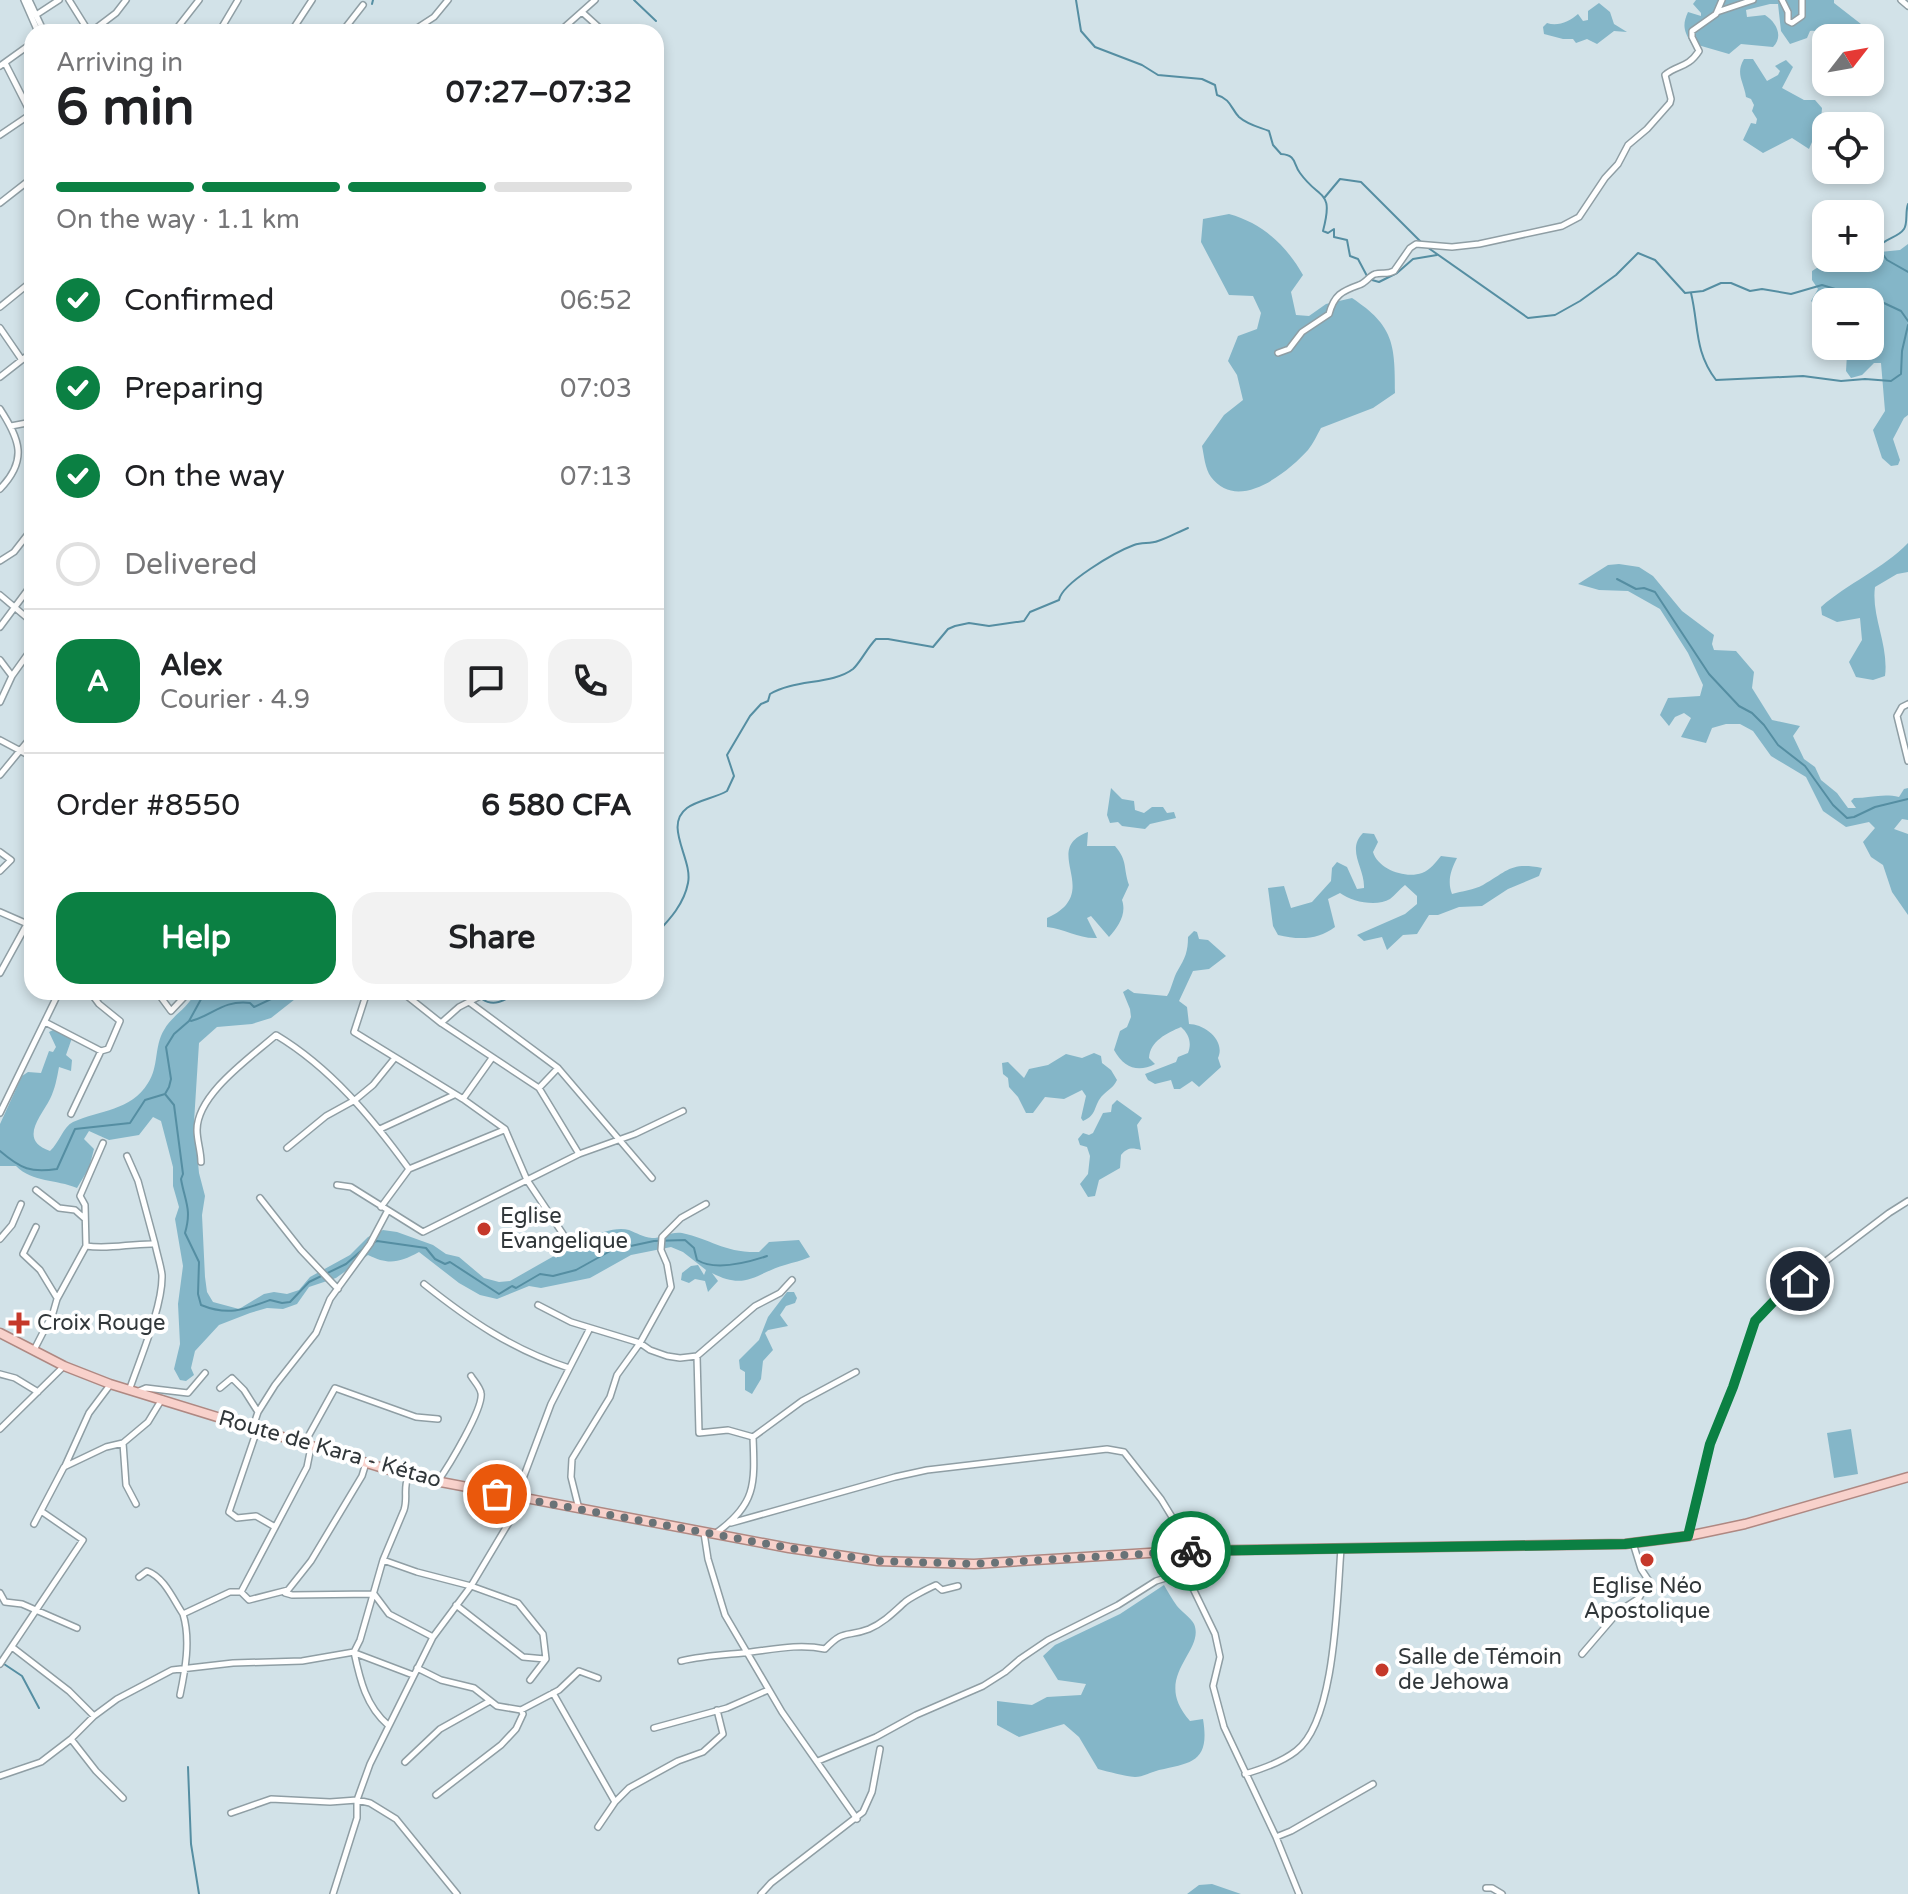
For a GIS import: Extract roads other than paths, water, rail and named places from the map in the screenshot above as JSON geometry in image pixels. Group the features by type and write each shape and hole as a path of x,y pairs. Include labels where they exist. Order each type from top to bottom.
{"main road":[{"name":"Route de Kara - Kétao","path":"0,1333 64,1366 110,1384 409,1476 805,1550 909,1563 974,1564 1181,1551 1633,1542 1688,1536 1745,1524 1908,1477"}],"street":[{"path":"27,0 40,24"},
{"path":"27,0 35,24"},
{"path":"36,15 59,0"},
{"path":"69,0 85,24"},
{"path":"101,24 116,13 126,0"},
{"path":"180,24 199,0"},
{"path":"224,24 238,0"},
{"path":"296,24 312,0"},
{"path":"423,24 434,17 448,0"},
{"path":"568,24 595,0"},
{"path":"1717,12 1722,0"},
{"path":"1278,353 1289,349 1302,332 1329,314 1332,301 1338,295 1374,275 1394,271 1416,244 1452,247 1479,244 1562,226 1579,217 1618,164 1628,145 1670,103 1665,75 1690,63 1699,51 1692,31 1717,12 1753,0"},
{"path":"1782,0 1788,12 1788,21 1792,23 1802,16 1802,0"},
{"path":"1901,0 1908,6"},
{"path":"348,24 363,5"},
{"path":"582,12 595,24"},
{"path":"24,49 2,64 24,101"},
{"path":"0,135 24,120"},
{"path":"0,203 24,184"},
{"path":"0,307 24,288"},
{"path":"0,328 22,360 0,377"},
{"path":"0,409 17,440 20,458 0,489"},
{"path":"11,426 24,424"},
{"path":"0,561 14,552 24,539"},
{"path":"0,627 24,594"},
{"path":"0,595 24,615"},
{"path":"0,702 24,659"},
{"path":"0,660 12,676"},
{"path":"1908,704 1897,716 1908,761"},
{"path":"0,740 24,753"},
{"path":"0,775 24,745"},
{"path":"0,852 11,860 0,871"},
{"path":"0,912 24,922"},
{"path":"0,973 24,935"},
{"path":"0,1113 55,1000"},
{"path":"45,1022 101,1051 108,1049 120,1021 96,1000"},
{"path":"163,1000 171,1011 181,1000"},
{"path":"364,1000 354,1032 463,1099 505,1129 527,1180 563,1234"},
{"path":"412,1000 441,1023 539,1088 579,1154"},
{"path":"441,1023 459,1007 473,1000"},
{"path":"469,1002 558,1068 652,1178"},
{"path":"201,1162 198,1125 215,1090 234,1069 276,1035 297,1048 355,1100 409,1169"},
{"path":"71,1114 101,1051"},
{"path":"463,1099 492,1058"},
{"path":"287,1148 326,1116 355,1100 373,1085 394,1059"},
{"path":"539,1088 558,1068"},
{"path":"0,1090 10,1094"},
{"path":"380,1129 454,1095"},
{"path":"337,1185 351,1187 423,1232 579,1154 683,1111"},
{"path":"381,1207 409,1169 505,1129"},
{"path":"34,1351 57,1299 86,1246 85,1205 80,1196 103,1143"},
{"path":"127,1156 138,1181 162,1273 135,1390 146,1388 188,1393 205,1373"},
{"path":"36,1190 59,1208 75,1210 85,1218"},
{"path":"260,1198 338,1289"},
{"path":"1688,1536 1710,1444 1755,1321 1777,1298 1908,1201"},
{"path":"0,1239 12,1225 21,1204"},
{"path":"579,1509 571,1477 572,1459 610,1397 617,1375 640,1343 671,1287 661,1250 662,1237 681,1218 706,1204"},
{"path":"275,1527 256,1516 237,1518 229,1512 258,1412 314,1335 330,1299 371,1242 387,1212"},
{"path":"36,1227 23,1254 40,1270 57,1299"},
{"path":"86,1246 103,1249 155,1244"},
{"path":"538,1305 667,1356 697,1356 755,1306 780,1293 792,1280"},
{"path":"424,1284 487,1331 530,1355 569,1368"},
{"path":"333,1894 357,1818 357,1800 370,1764 433,1637 471,1586 520,1498 551,1404 590,1328"},
{"path":"697,1356 699,1433 728,1430 753,1437"},
{"path":"2,1425 64,1366"},
{"path":"753,1437 802,1401 856,1372"},
{"path":"0,1374 15,1378 38,1392"},
{"path":"437,1482 455,1457 480,1401 480,1389 471,1376"},
{"path":"220,1388 232,1378 258,1412"},
{"path":"34,1524 89,1413 110,1384"},
{"path":"241,1592 307,1467 307,1446 335,1388 416,1417 438,1419"},
{"path":"64,1467 106,1447 123,1443 148,1422 162,1398"},
{"path":"715,1534 747,1506 752,1489 753,1437"},
{"path":"123,1443 126,1485 136,1504"},
{"path":"731,1523 858,1486 927,1470 1115,1448 1130,1458 1176,1520 1183,1535 1181,1551 1185,1572 1215,1634 1220,1657 1213,1686 1224,1727 1299,1894"},
{"path":"285,1593 316,1553 362,1476 366,1463"},
{"path":"388,1725 374,1711 361,1687 354,1652 383,1560 404,1510 403,1488 409,1476"},
{"path":"1,1663 83,1540 41,1511"},
{"path":"703,1532 725,1615 768,1690 857,1819"},
{"path":"1582,1654 1619,1611 1639,1598 1649,1581 1641,1569 1633,1542"},
{"path":"1245,1774 1296,1751 1309,1735 1320,1710 1332,1663 1341,1548"},
{"path":"383,1560 518,1603 543,1634 546,1659 530,1680"},
{"path":"139,1577 147,1571 152,1573 183,1614 185,1667 180,1695"},
{"path":"818,1761 983,1686 1048,1640 1118,1605 1156,1581 1185,1572"},
{"path":"681,1661 714,1653 763,1648 811,1646 825,1649 841,1634 867,1630 883,1622 906,1600 916,1597 925,1589 936,1585 942,1590 958,1586"},
{"path":"183,1614 230,1592 241,1592 249,1600 285,1593 374,1594"},
{"path":"0,1593 5,1602 22,1604 77,1628"},
{"path":"374,1594 389,1614 433,1637"},
{"path":"456,1605 523,1657 546,1659"},
{"path":"12,1647 69,1691 94,1716"},
{"path":"0,1776 41,1762 94,1716 172,1670 302,1661 354,1652 413,1675"},
{"path":"417,1668 441,1680 474,1688 497,1706 521,1710 553,1693 579,1671 598,1678"},
{"path":"654,1728 751,1700 768,1690"},
{"path":"553,1693 615,1802"},
{"path":"405,1762 440,1729 490,1701"},
{"path":"436,1795 501,1745 516,1729 523,1714 521,1710"},
{"path":"598,1827 629,1788 710,1747 723,1734 717,1710"},
{"path":"71,1739 96,1771 123,1798"},
{"path":"761,1894 771,1883 857,1819 872,1792 880,1749"},
{"path":"1276,1837 1373,1784"},
{"path":"231,1813 271,1799 357,1800 370,1803 396,1819 457,1894"},
{"path":"1486,1888 1502,1894"}],"waterway":[{"path":"372,4 373,0"},
{"path":"634,0 656,21"},
{"path":"1076,0 1081,31 1095,47 1142,65 1158,75 1202,79 1215,85 1217,95 1228,102 1239,117 1269,131 1273,145 1281,154 1292,158 1300,173 1326,202 1323,231 1328,233 1334,229 1334,237 1347,240 1350,256 1358,259 1367,276"},
{"path":"1325,197 1340,179 1361,182 1422,243"},
{"path":"1908,204 1904,229 1878,248 1887,260 1908,272"},
{"path":"1427,247 1528,318 1555,315 1580,301 1616,275 1638,253 1655,260 1685,293 1703,291 1721,283 1731,283 1750,291 1762,289 1791,294 1822,285 1869,296 1901,311 1908,321"},
{"path":"1372,280 1379,282 1397,273 1413,259 1437,255"},
{"path":"1691,293 1704,359 1716,380 1803,376 1841,381 1891,381 1901,374 1908,325"},
{"path":"664,925 680,904 688,883 687,864 678,833 680,815 691,805 727,791 734,776 727,755 750,716 768,701 770,694 790,686 844,674 856,666 876,639 933,647 948,629 955,626 969,623 989,626 1024,621 1030,612 1059,600 1069,585 1115,554 1134,545 1162,540 1188,528"},
{"path":"1617,579 1636,589 1655,592 1709,674 1739,706 1764,725 1778,745 1805,766 1833,805 1847,818 1908,799"},
{"path":"0,1151 27,1168 57,1169 75,1129 130,1123 145,1100 165,1094 171,1079 166,1047 174,1034 189,1021 201,1000"},
{"path":"191,1021 232,1004 250,1003 254,1007 269,1000"},
{"path":"484,1000 496,1003 505,1000"},
{"path":"165,1094 174,1105 183,1174 181,1179 188,1211 185,1233 199,1262 198,1294 201,1305 228,1311 270,1300 290,1302 309,1282 346,1264 362,1250"},
{"path":"366,1245 377,1241 426,1248 435,1259 445,1264 450,1262 499,1294 540,1274 553,1276 576,1270 612,1250 654,1241 685,1240 694,1248 697,1260 713,1265 742,1263 767,1256"},
{"path":"4,1664 22,1676 39,1708"},
{"path":"188,1767 191,1844 199,1894"}],"place":[{"name":"Eglise Evangelique","path":"484,1229"},
{"name":"Croix Rouge","path":"19,1323"},
{"name":"Eglise Néo Apostolique","path":"1647,1560"},
{"name":"Salle de Témoin de Jehowa","path":"1382,1670"}]}
